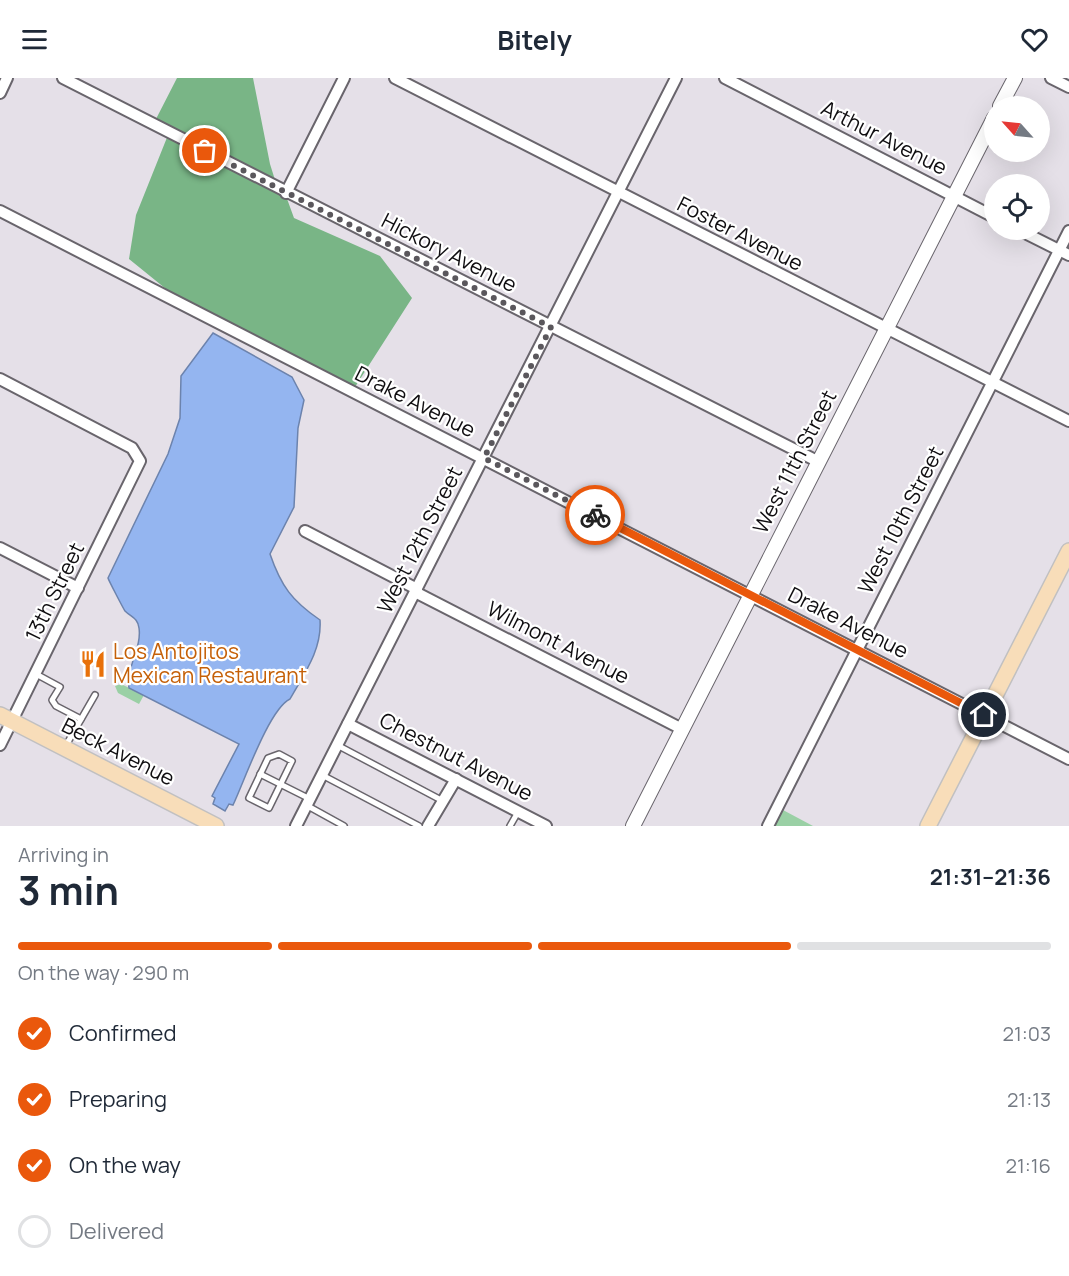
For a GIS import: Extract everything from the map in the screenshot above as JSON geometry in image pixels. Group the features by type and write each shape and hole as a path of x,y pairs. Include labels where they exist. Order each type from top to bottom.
{"main road":[{"path":"1005,96 1015,78"},
{"name":"West 11th Street","path":"633,826 984,138"},
{"path":"928,826 1069,551"},
{"name":"Beck Avenue","path":"6,718 216,826"}],"street":[{"path":"0,93 7,78"},
{"name":"Hickory Avenue","path":"63,78 819,462"},
{"path":"286,193 344,78"},
{"name":"Foster Avenue","path":"395,78 618,194 1069,421"},
{"name":"West 12th Street","path":"296,826 676,78"},
{"name":"Arthur Avenue","path":"725,78 984,212"},
{"path":"1051,78 1069,87"},
{"name":"Drake Avenue","path":"0,211 1069,759"},
{"name":"West 10th Street","path":"768,826 992,383 1064,253 1069,231"},
{"path":"1039,240 1064,253"},
{"name":"13th Street","path":"0,379 119,440 139,455 138,469 36,674 6,718 0,746"},
{"name":"Wilmont Avenue","path":"305,531 682,729"},
{"path":"0,548 78,588"},
{"name":"Chestnut Avenue","path":"348,723 546,826"},
{"path":"428,826 456,779"}],"lane":[{"path":"36,674 60,687 51,700 56,706 81,719"},
{"path":"64,748 95,695"},
{"path":"337,745 443,801"},
{"path":"279,754 292,761 269,808 249,798 260,774 268,758 279,754"},
{"path":"260,774 281,784 344,826"},
{"path":"322,775 419,826"},
{"path":"510,826 518,812"}],"green space":[{"path":"177,78 253,78 275,180 156,119"},
{"path":"168,135 286,196 294,218 380,256 412,298 355,387 171,293 129,259 136,215"},
{"path":"121,684 144,695 139,704 118,693 115,686"},
{"path":"783,810 813,826 774,826"}],"water":[{"path":"213,333 292,377 304,400 298,428 294,507 270,554 289,592 320,620 318,641 311,661 290,699 282,705 274,717 258,747 233,805 229,804 225,811 213,804 215,798 212,796 239,744 129,688 139,628 136,620 125,611 108,578 168,454 180,418 181,376"}],"way so far":[{"path":"205,151 551,327 484,458 595,515"}],"place":[{"name":"Los Antojitos Mexican Restaurant","path":"93,664"}],"route":[{"path":"595,515 984,715"}]}
